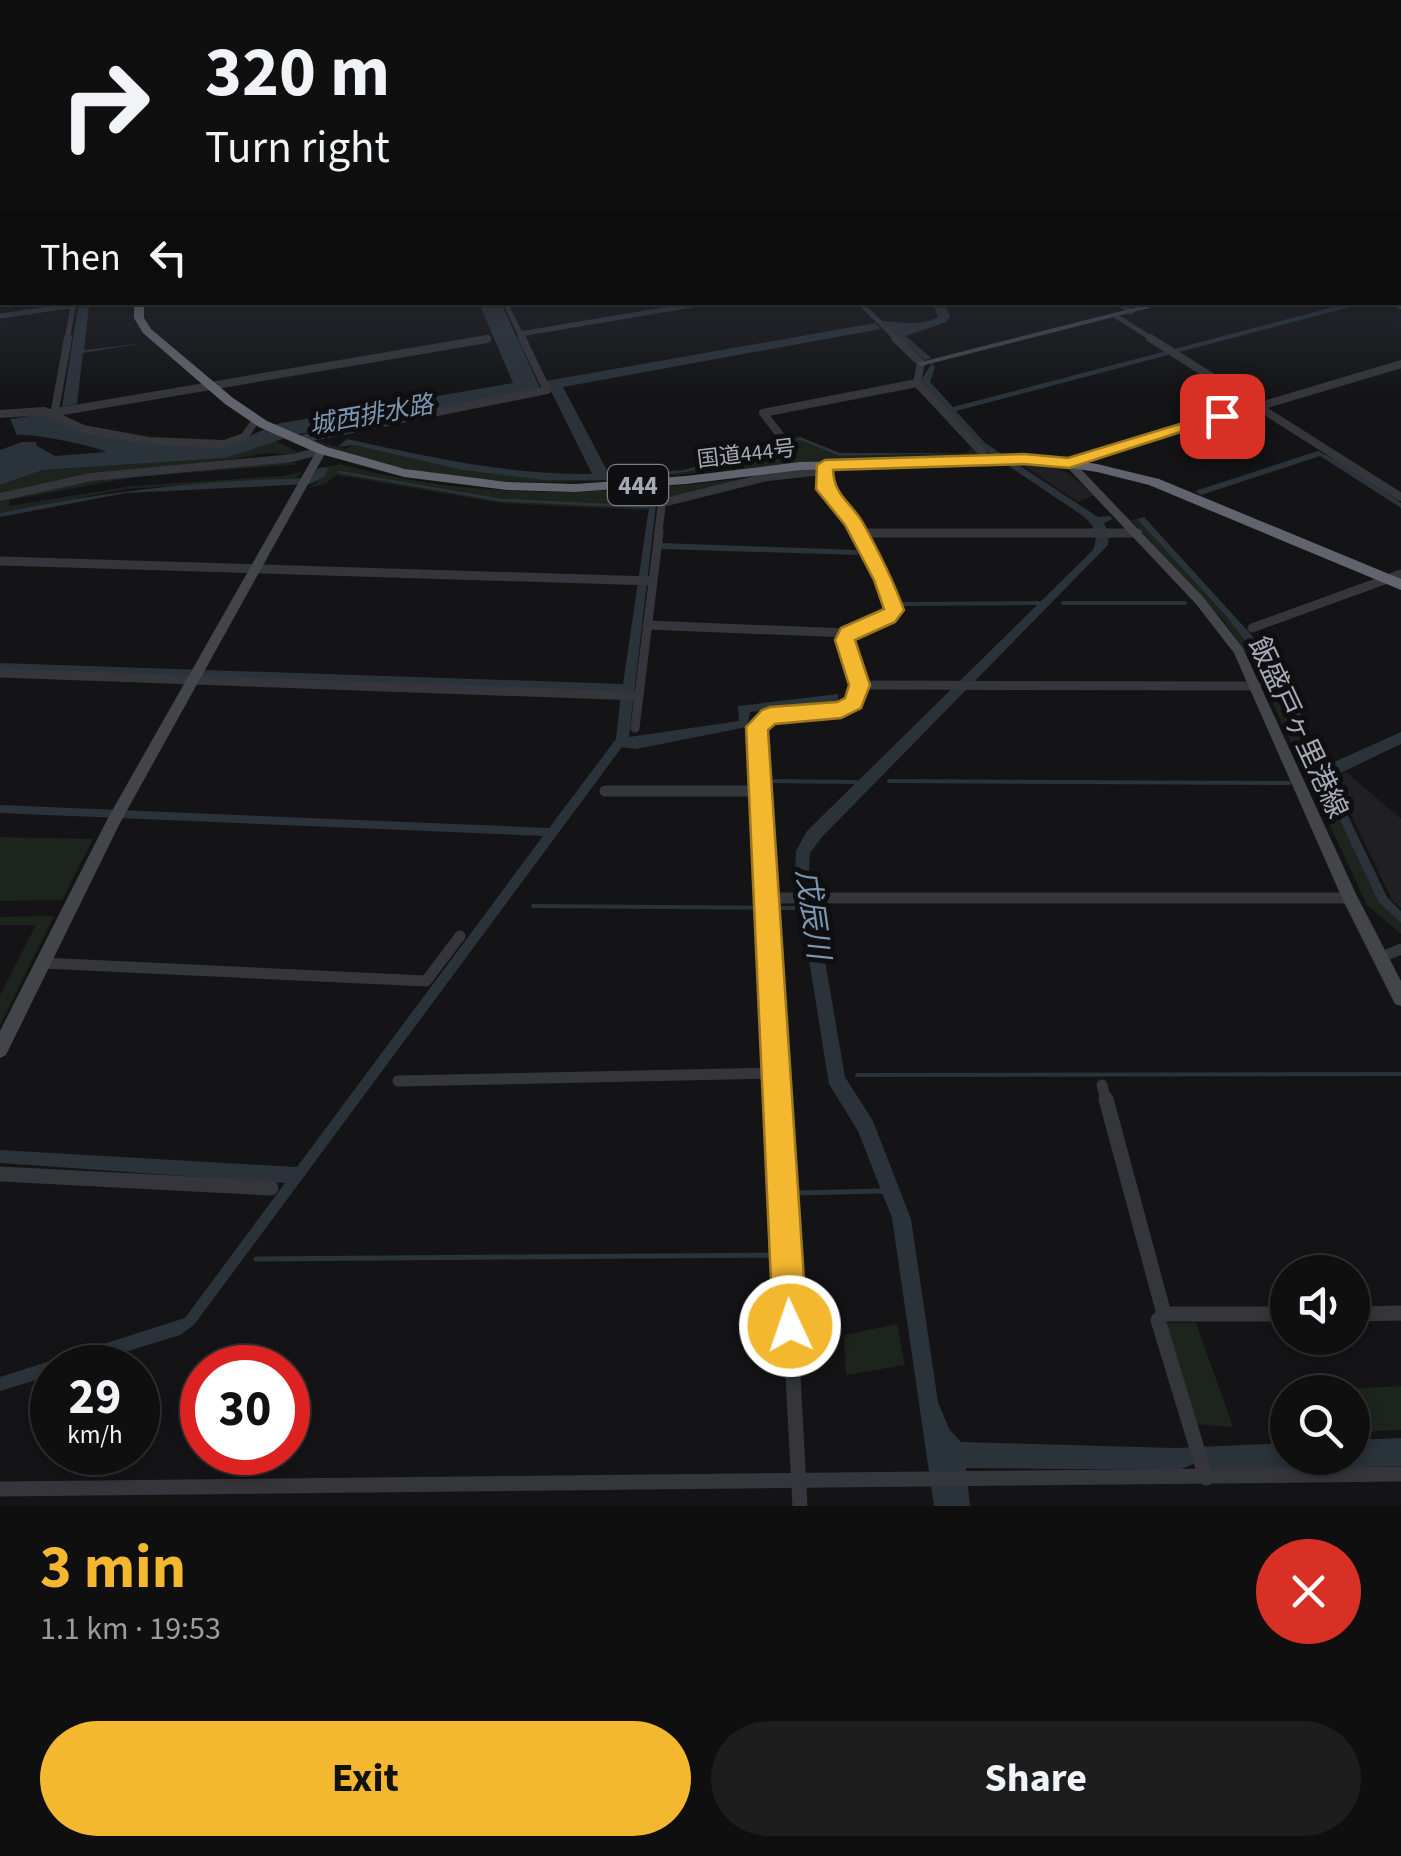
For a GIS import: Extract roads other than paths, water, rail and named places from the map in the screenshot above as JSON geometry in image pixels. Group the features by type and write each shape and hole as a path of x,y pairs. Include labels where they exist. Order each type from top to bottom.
{"highway":[{"name":"国道444号","path":"139,305 139,318 147,331 260,422 322,450 404,472 524,487 636,485 824,468 988,460 1069,463 1166,486 1397,579"}],"street":[{"path":"0,316 72,305"},
{"path":"53,412 79,305"},
{"path":"295,439 544,392 506,305"},
{"path":"520,334 692,305"},
{"path":"863,305 921,363"},
{"path":"1122,305 1132,312"},
{"path":"921,363 1158,305"},
{"path":"1116,316 1401,497"},
{"path":"0,414 53,412 487,339"},
{"path":"917,383 921,363"},
{"path":"1069,463 1401,364"},
{"path":"784,440 763,413 917,383"},
{"path":"917,383 988,460"},
{"path":"53,412 83,429 149,441 224,444 244,437 260,422"},
{"path":"0,1049 117,814 322,450"},
{"path":"0,497 90,477 293,458 322,450"},
{"name":"飯盛戸ヶ里港線","path":"1069,463 1225,631 1258,686 1350,898 1401,998"},
{"path":"636,728 638,696 662,504 768,477 824,468 825,489 860,534 894,610 888,618 848,632 647,625"},
{"path":"860,534 1138,533"},
{"path":"0,561 652,581"},
{"path":"1252,628 1397,579"},
{"path":"800,1506 757,727 760,720 770,716 841,710 854,703 860,685 845,649 848,632"},
{"path":"0,673 195,674 638,696"},
{"path":"860,685 1258,686"},
{"path":"605,790 760,791"},
{"path":"767,904 794,898 1350,898"},
{"path":"42,963 426,981 460,936"},
{"path":"1379,958 1401,948"},
{"path":"398,1081 776,1073"},
{"path":"1102,1084 1164,1314"},
{"path":"0,1174 271,1188"},
{"path":"1370,1314 1401,1313"},
{"path":"1206,1478 1158,1320 1164,1314 1270,1314"},
{"path":"0,1489 1401,1474"}],"water":[{"name":"城西排水路","path":"480,305 502,305 541,390 294,435 226,458 43,470 0,485 0,450 22,442 36,442 55,456 106,452 63,440 17,435 10,419 42,414 80,432 227,446 276,424 513,383"},
{"path":"933,305 960,305 946,307 950,317 946,322 906,336 931,358 925,360 881,321 911,323 938,317"},
{"name":"戊辰川","path":"1341,305 1357,305 956,411 985,443 1098,517 1110,516 1113,519 1104,523 1108,545 810,853 809,868 845,1077 873,1121 911,1219 938,1402 949,1429 961,1442 1175,1448 1270,1444 1270,1470 1220,1471 1196,1463 1179,1470 966,1468 970,1506 934,1506 892,1218 858,1131 829,1084 795,873 796,851 807,831 1093,550 1096,535 1083,516 976,444 920,382 932,363 935,367 930,382 953,407"},
{"path":"89,306 84,350 145,343 83,353 77,404 62,407 78,308"},
{"path":"875,323 881,329 563,387 610,476 684,470 800,437 840,453 969,453 839,456 800,440 687,472 609,480 544,480 463,470 354,445 338,447 347,439 499,468 592,474 546,381"},
{"path":"1318,451 1352,468 1401,503 1401,508 1320,456 1201,495 1195,491"},
{"path":"318,468 328,469 324,477 310,484 126,493 0,517 0,513 116,493 232,481 311,478"},
{"path":"656,505 629,737 739,721 738,706 838,694 838,703 750,712 747,727 636,749 622,747 194,1325 180,1335 148,1345 100,1345 185,1318 285,1183 0,1163 0,1150 297,1167 543,836 0,813 0,805 549,828 616,739 621,693 0,670 0,663 623,684 649,507"},
{"path":"1144,517 1276,662 1323,762 1334,762 1401,732 1401,744 1330,778 1387,897 1401,911 1401,923 1379,903 1271,675 1226,616 1137,519"},
{"path":"662,543 856,550 858,555 661,549"},
{"path":"30,1367 30,1382 0,1391 0,1377"},
{"path":"1401,1438 1401,1466 1370,1467 1370,1439"}],"waterway":[{"path":"339,472 500,500 649,507"},
{"path":"903,604 1039,603"},
{"path":"1063,603 1185,603"},
{"path":"747,727 752,736 753,781"},
{"path":"768,781 856,782"},
{"path":"889,781 1289,783"},
{"name":"戊辰川","path":"533,906 803,908"},
{"path":"857,1075 1401,1074"},
{"path":"791,1254 799,1254 796,1193 883,1191"},
{"path":"256,1259 781,1255"}]}
